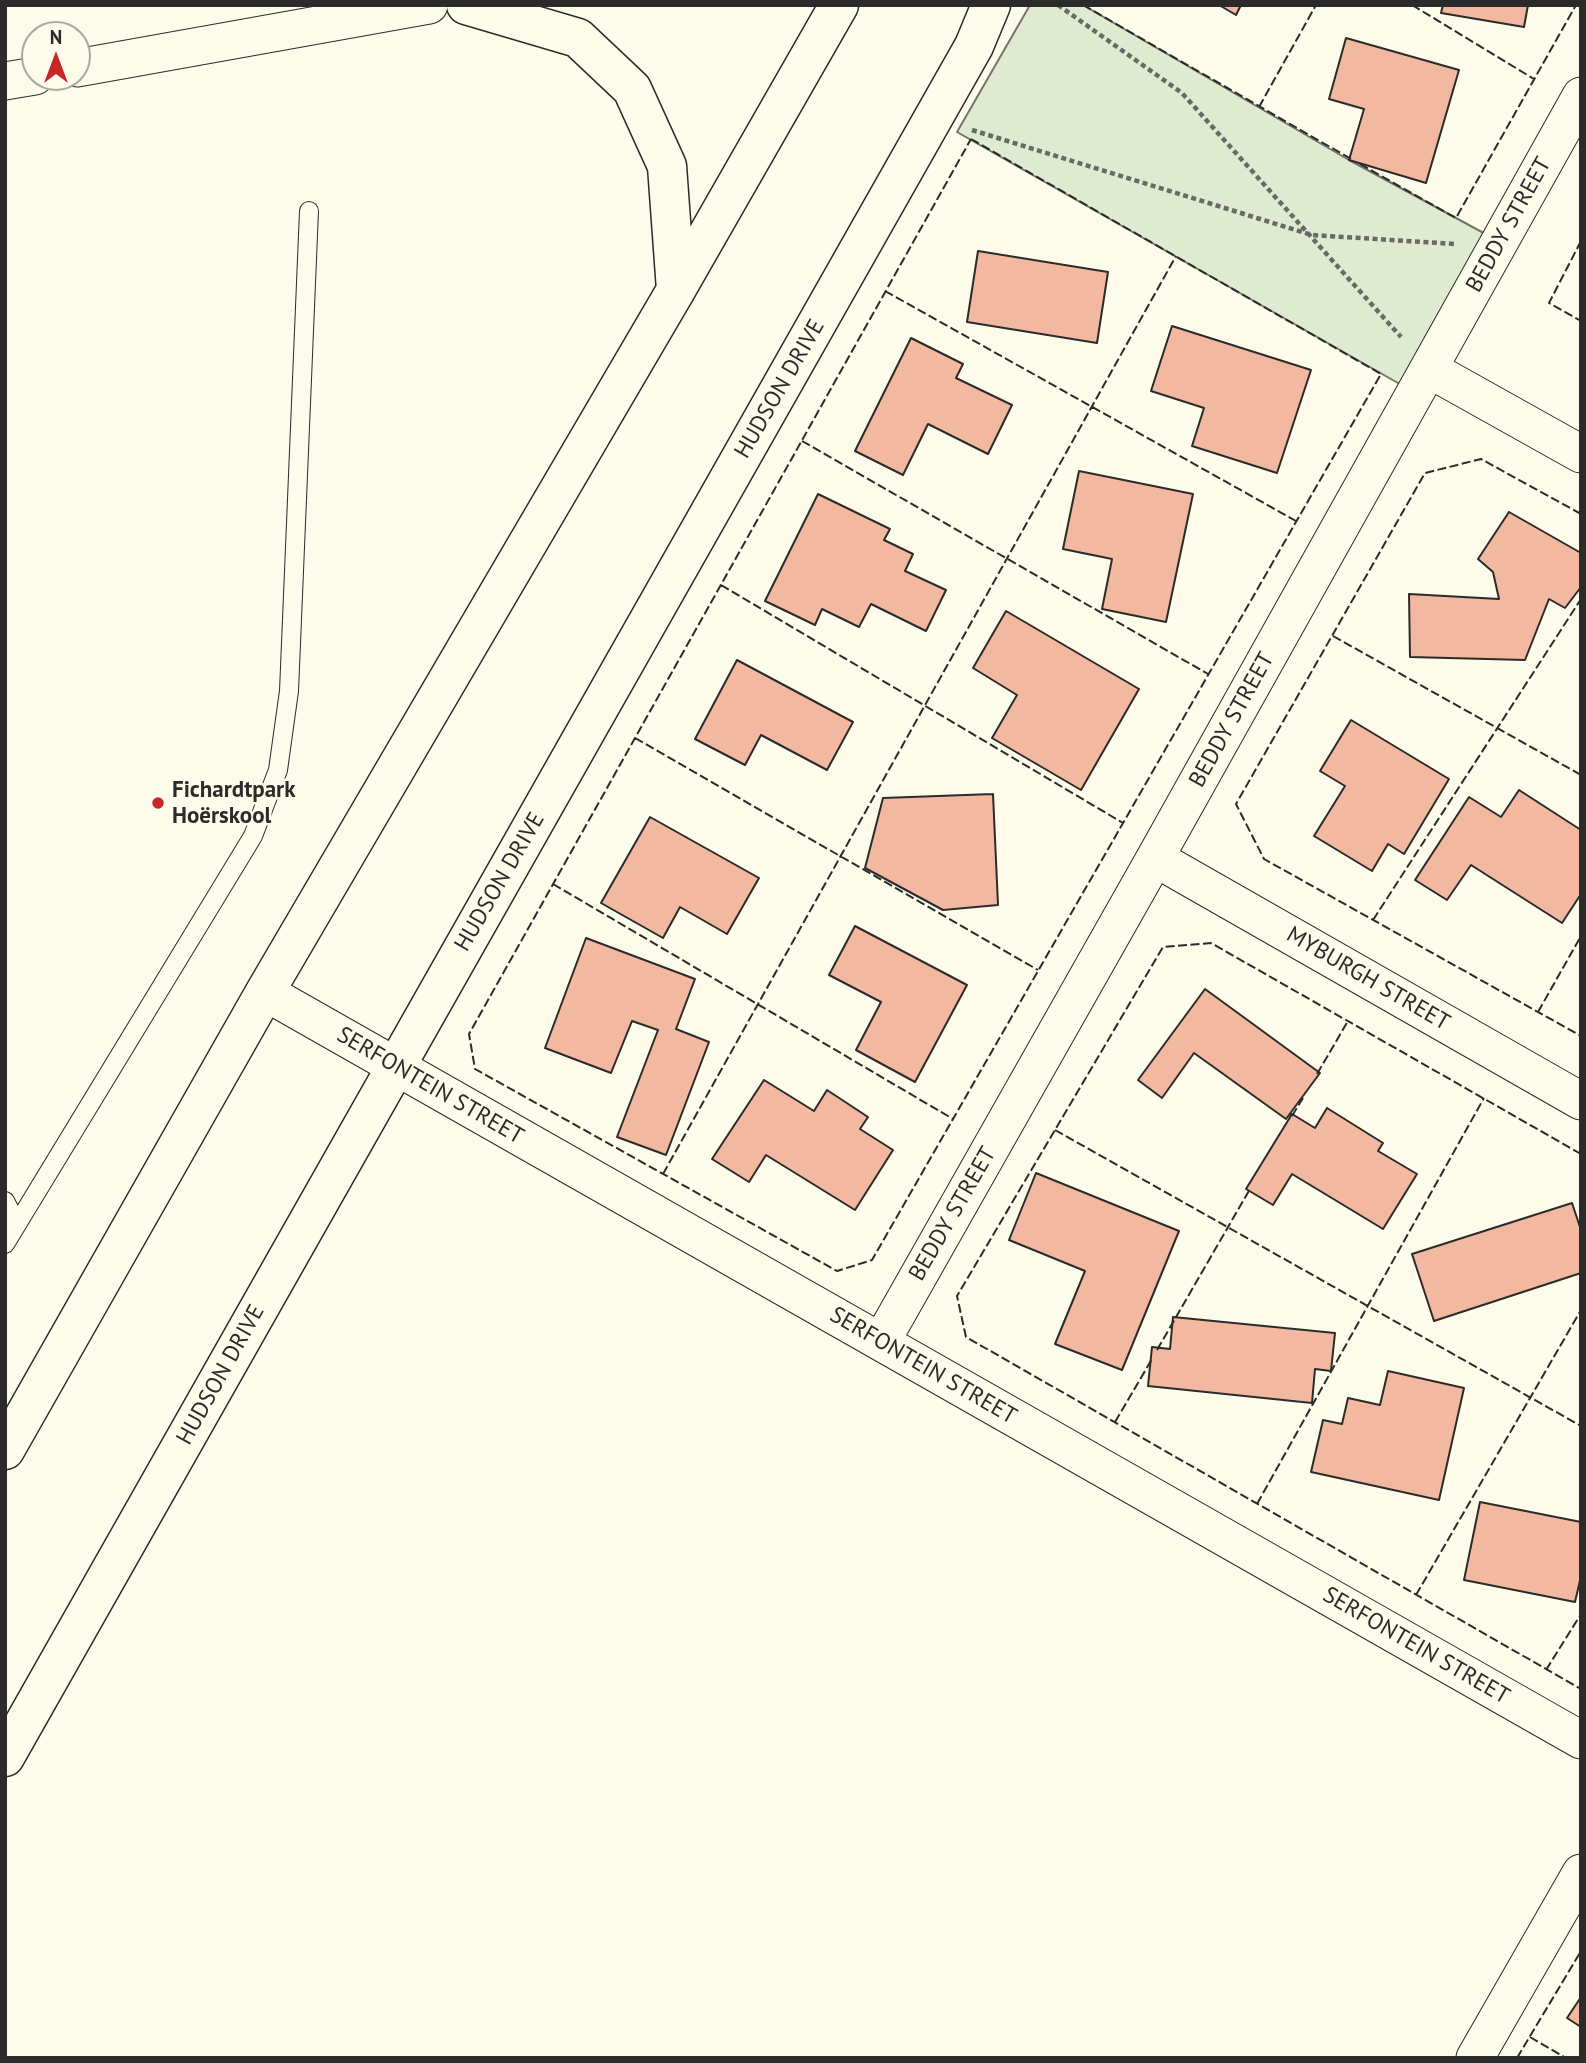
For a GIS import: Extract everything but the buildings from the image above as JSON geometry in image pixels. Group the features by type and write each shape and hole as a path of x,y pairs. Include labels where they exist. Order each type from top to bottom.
{"street":[{"path":"91,65 429,5"},
{"path":"466,5 578,38 632,89 667,166 676,290"},
{"path":"5,1450 265,992 676,290 839,5"},
{"name":"HUDSON DRIVE","path":"5,1757 934,118 974,46 991,5"},
{"name":"BEDDY STREET","path":"881,1342 1581,96"},
{"path":"1429,369 1581,454"},
{"name":"MYBURGH STREET","path":"1155,858 1581,1101"},
{"name":"SERFONTEIN STREET","path":"265,992 1581,1740"},
{"path":"1475,2058 1581,1873"}],"lane":[{"path":"5,1244 253,836 278,770 289,691 309,211"},
{"path":"5,1201 17,1224"}],"path":[{"path":"1058,5 1182,93 1312,235 1429,369"},
{"path":"934,118 1312,235 1497,246"}],"green space":[{"path":"1030,5 1083,5 1349,160 1491,237 1405,387 957,132"}],"fence":[{"path":"1083,5 1351,159"},
{"path":"1259,107 1316,5"},
{"path":"1412,5 1534,79"},
{"path":"1360,164 1456,218 1576,5"},
{"path":"971,139 1381,374 872,1260 837,1271 475,1069 469,1034 971,139"},
{"path":"1581,241 1549,303 1581,321"},
{"path":"663,1174 1176,256"},
{"path":"885,291 1296,521"},
{"path":"802,441 1208,674"},
{"path":"1581,514 1481,459 1425,473 1236,804 1264,859 1581,1036"},
{"path":"721,585 1123,823"},
{"path":"1373,920 1581,599"},
{"path":"1333,636 1581,775"},
{"path":"635,738 1038,970"},
{"path":"553,884 953,1119"},
{"path":"1538,1012 1581,936"},
{"path":"1581,1154 1211,943 1163,947 957,1296 966,1337 1581,1689"},
{"path":"1317,1074 1348,1021"},
{"path":"1292,1116 1303,1098"},
{"path":"1257,1504 1484,1098"},
{"path":"1055,1130 1581,1426"},
{"path":"1157,1350 1250,1189"},
{"path":"1416,1595 1581,1310"},
{"path":"1115,1422 1152,1359"},
{"path":"1546,1670 1581,1614"},
{"path":"1517,2058 1581,1951"},
{"path":"1530,2037 1566,2058"}],"place":[{"name":"Fichardtpark Hoërskool","path":"158,803"}]}
